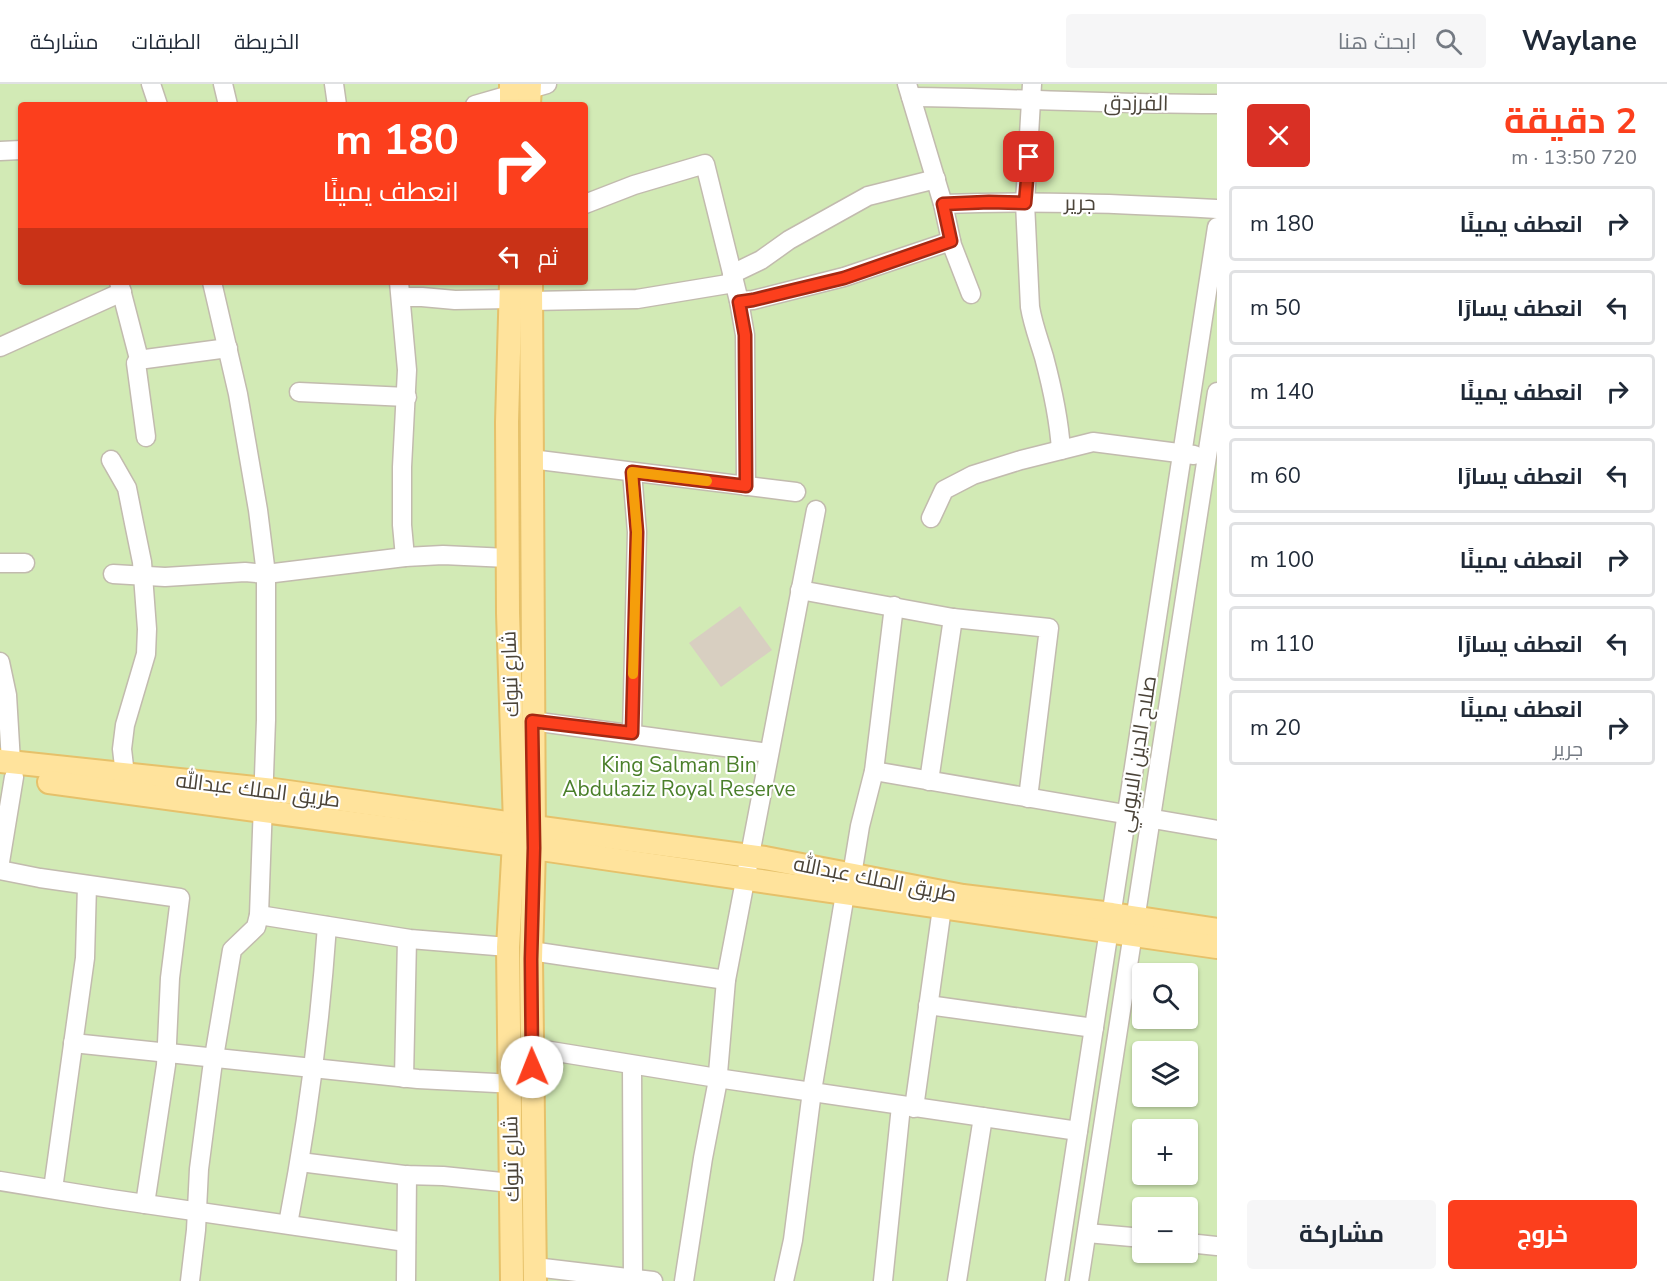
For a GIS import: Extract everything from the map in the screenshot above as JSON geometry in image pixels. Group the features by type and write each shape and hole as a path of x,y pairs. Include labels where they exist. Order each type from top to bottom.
{"main road":[{"name":"شارع تبوك","path":"512,1281 508,946 524,836 532,721 531,459 521,291"},
{"name":"شارع تبوك","path":"521,291 507,422 508,558 531,951 535,1274"},
{"name":"طريق الملك عبدالله","path":"6,769 125,775 263,800"},
{"name":"طريق الملك عبدالله","path":"6,769 263,800 524,836 751,856 942,908 1135,926 1217,930"},
{"name":"طريق الملك عبدالله","path":"524,836 745,880 848,884 963,896 1111,923"},
{"name":"طريق الملك عبدالله","path":"1135,926 1217,947"}],"street":[{"path":"151,84 157,102"},
{"path":"223,84 227,102"},
{"path":"333,84 337,102"},
{"path":"909,91 936,179 951,241 971,294"},
{"name":"الفرزدق","path":"909,91 1032,92 1086,102 1217,104"},
{"path":"486,102 524,92"},
{"path":"1032,92 1025,203 1027,254 1033,324 1044,356 1052,391 1061,450"},
{"path":"0,151 18,150"},
{"path":"588,203 634,185 705,164 745,335 746,486"},
{"path":"405,557 402,525 402,466 407,370 400,290 422,297 455,300 521,291 638,299 733,278 789,240 868,196 936,179"},
{"name":"جرير","path":"943,204 989,202 1125,204 1217,209"},
{"name":"صلاح الدين الايوبي","path":"1055,1281 1217,226"},
{"path":"739,302 844,278 951,241"},
{"path":"190,1281 213,1058 232,950 256,927 259,915 263,800 266,574 256,498 238,394 213,285"},
{"path":"0,347 121,287 139,359 136,363 146,436"},
{"path":"138,360 228,348"},
{"path":"299,392 407,397"},
{"name":"صلاح الدين الايوبي","path":"1079,1281 1151,820 1212,457 1217,392"},
{"path":"1186,430 1214,433"},
{"path":"930,518 944,490 973,475 1093,442 1212,457"},
{"path":"531,459 796,492"},
{"path":"111,460 127,489 142,562 147,629 146,654 125,725 122,749 125,775"},
{"path":"632,472 637,532 632,733"},
{"path":"684,1281 702,1158 717,1078 726,980 816,510"},
{"path":"113,574 165,577 245,572 266,574 405,557 443,555 508,558"},
{"path":"0,563 25,563"},
{"path":"800,590 953,618 1049,628 1028,798"},
{"path":"784,1281 793,1240 812,1091 848,884 874,771 894,606"},
{"path":"929,781 953,618"},
{"path":"0,662 7,695 6,769 0,862"},
{"path":"532,721 768,753"},
{"path":"874,771 1217,830"},
{"path":"0,870 39,878 180,898 170,978 167,1053 145,1204"},
{"path":"53,1189 85,958 87,885"},
{"path":"883,1281 907,1107 928,1005 942,908"},
{"path":"259,915 407,939 508,946"},
{"path":"288,1224 300,1162 324,970 327,926"},
{"path":"404,1078 407,939"},
{"path":"531,951 726,980"},
{"path":"928,1005 1094,1028"},
{"path":"73,1043 404,1078 532,1085"},
{"path":"532,1048 907,1107 1078,1131"},
{"path":"632,1065 633,1279"},
{"path":"957,1281 983,1118"},
{"path":"300,1162 407,1175 511,1183"},
{"path":"406,1281 407,1175"},
{"path":"0,1180 145,1204 406,1242"},
{"path":"1087,1233 1132,1237"},
{"path":"1198,1243 1217,1244"},
{"path":"535,1274 653,1281"}],"green space":[{"name":"King Salman Bin Abdulaziz Royal Reserve","path":"0,84 1217,84 1217,1281 0,1281"}],"building":[{"path":"740,606 772,650 721,687 689,643"}],"slow traffic":[{"path":"633,674 637,532 632,472 707,481"}],"route":[{"path":"532,1067 531,959 534,848 532,721 632,733 637,532 632,472 746,486 745,335 739,302 844,278 951,241 943,204 1025,203 1029,157"}]}
